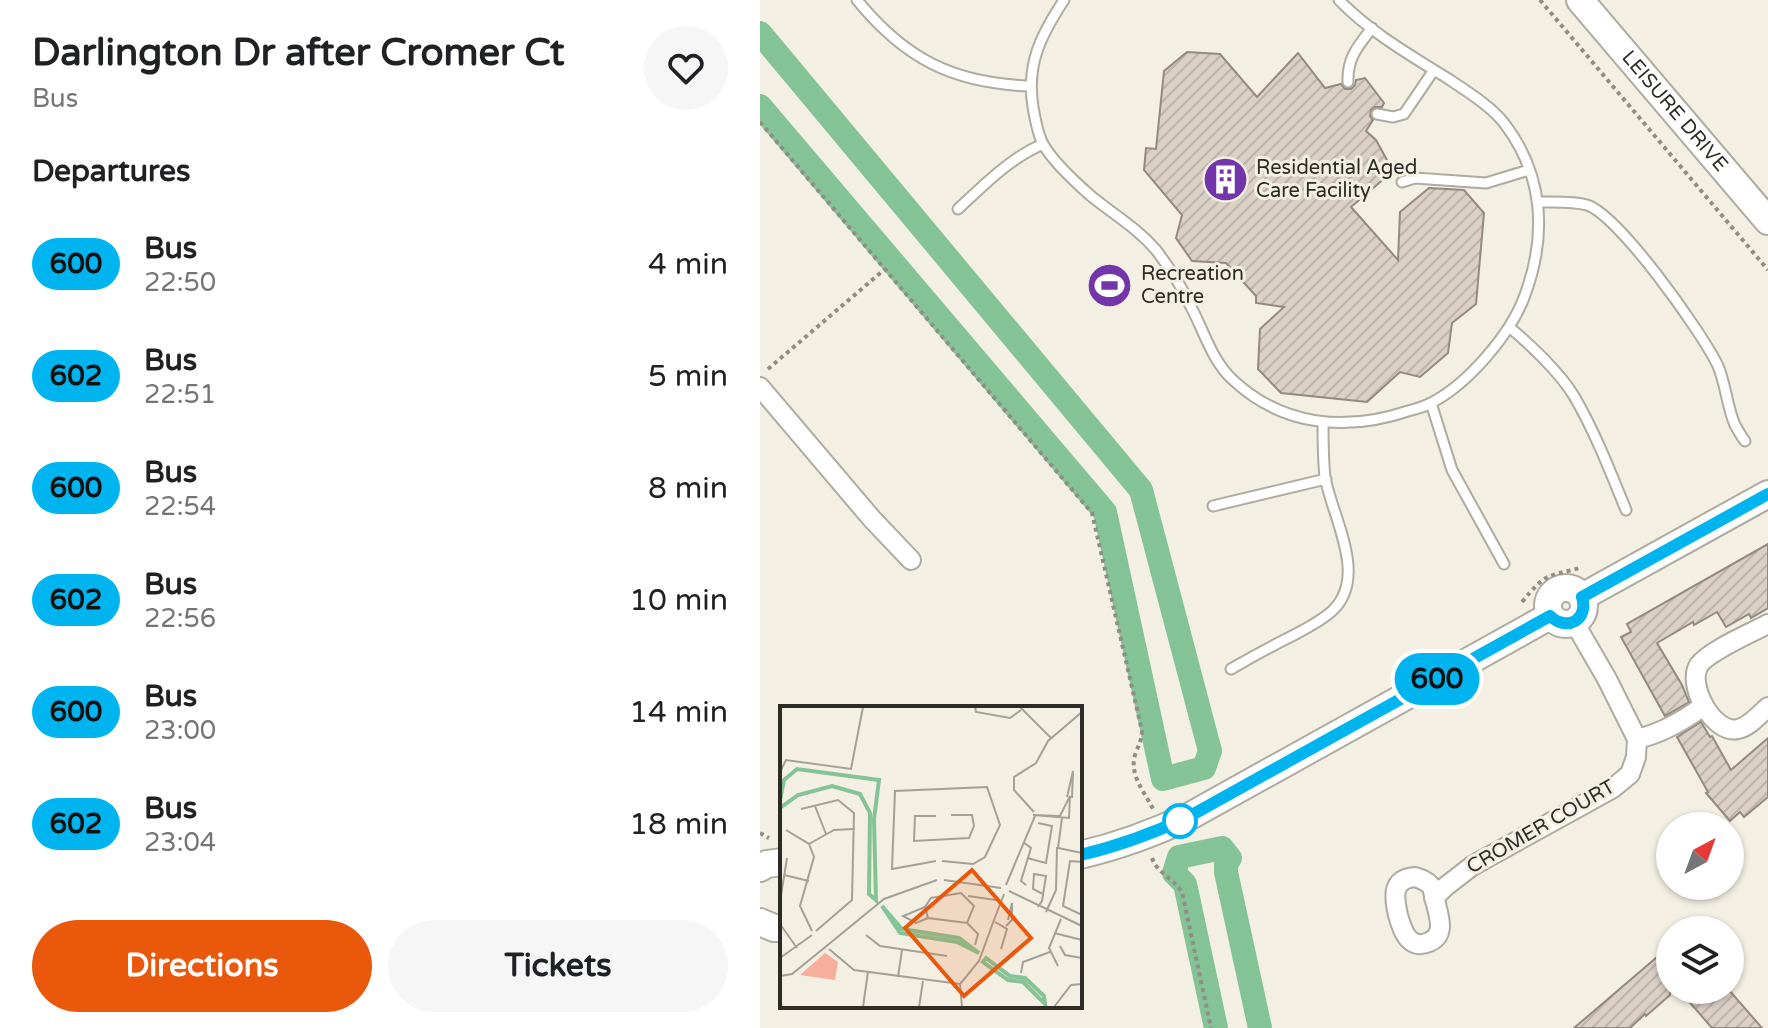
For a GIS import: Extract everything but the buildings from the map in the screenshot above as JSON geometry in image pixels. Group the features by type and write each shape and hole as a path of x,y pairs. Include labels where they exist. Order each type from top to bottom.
{"street":[{"name":"LEISURE DRIVE","path":"1580,0 1768,221"},
{"path":"760,387 872,519 911,560"},
{"path":"1703,706 1685,720 1657,734 1637,739 1607,679 1548,604 1549,599 1556,590 1568,587 1582,597 1768,494"},
{"path":"1082,855 1152,833 1203,809 1562,619"},
{"path":"1768,624 1710,656 1701,663 1696,673 1703,706 1719,723 1731,729 1740,729 1768,707"},
{"name":"CROMER COURT","path":"1434,898 1472,866 1613,788 1630,774 1636,757 1637,739"},
{"path":"760,868 780,862"}],"lane":[{"path":"857,0 895,40 938,67 966,78 1029,86"},
{"path":"1064,0 1048,24 1037,50 1029,86 1043,144 1091,195 1125,220 1155,250 1175,277 1215,358 1231,378 1260,402 1291,415 1323,422 1358,424 1395,416 1431,403 1462,382 1490,353 1509,327 1524,298 1537,259 1539,202 1522,150 1502,121 1466,91 1353,14 1339,0"},
{"path":"1348,82 1348,69 1356,49 1372,28"},
{"path":"1377,114 1393,117 1404,114 1434,70"},
{"path":"958,209 1002,169 1043,144"},
{"path":"1402,182 1415,178 1486,183 1529,170"},
{"path":"1539,202 1589,206 1607,218 1627,240 1673,295 1703,339 1718,367 1734,424 1745,441"},
{"path":"1509,327 1531,345 1572,393 1602,452 1626,510"},
{"path":"1431,403 1452,470 1504,564"},
{"path":"1231,669 1320,621 1335,609 1344,595 1348,566 1326,479 1323,422"},
{"path":"1213,506 1326,479"}],"path":[{"path":"1540,0 1768,270"},
{"path":"760,122 1092,513 1142,731 1134,769 1139,785 1153,808 1152,857 1155,865 1182,892 1211,1028"},
{"path":"760,376 885,269"}],"waterway":[{"path":"760,33 1141,490 1210,751 1204,768 1163,779 1105,512 760,106"},
{"path":"1216,1028 1185,884 1174,873 1179,857 1222,848 1230,858 1226,872 1260,1028"}],"bus line":[{"name":"600","path":"1082,855 1110,848 1190,816 1550,616 1563,624 1574,622 1584,608 1582,597 1768,494"}],"place":[{"name":"Residential Aged Care Facility","path":"1225,179"},
{"name":"Recreation Centre","path":"1110,285"}]}
